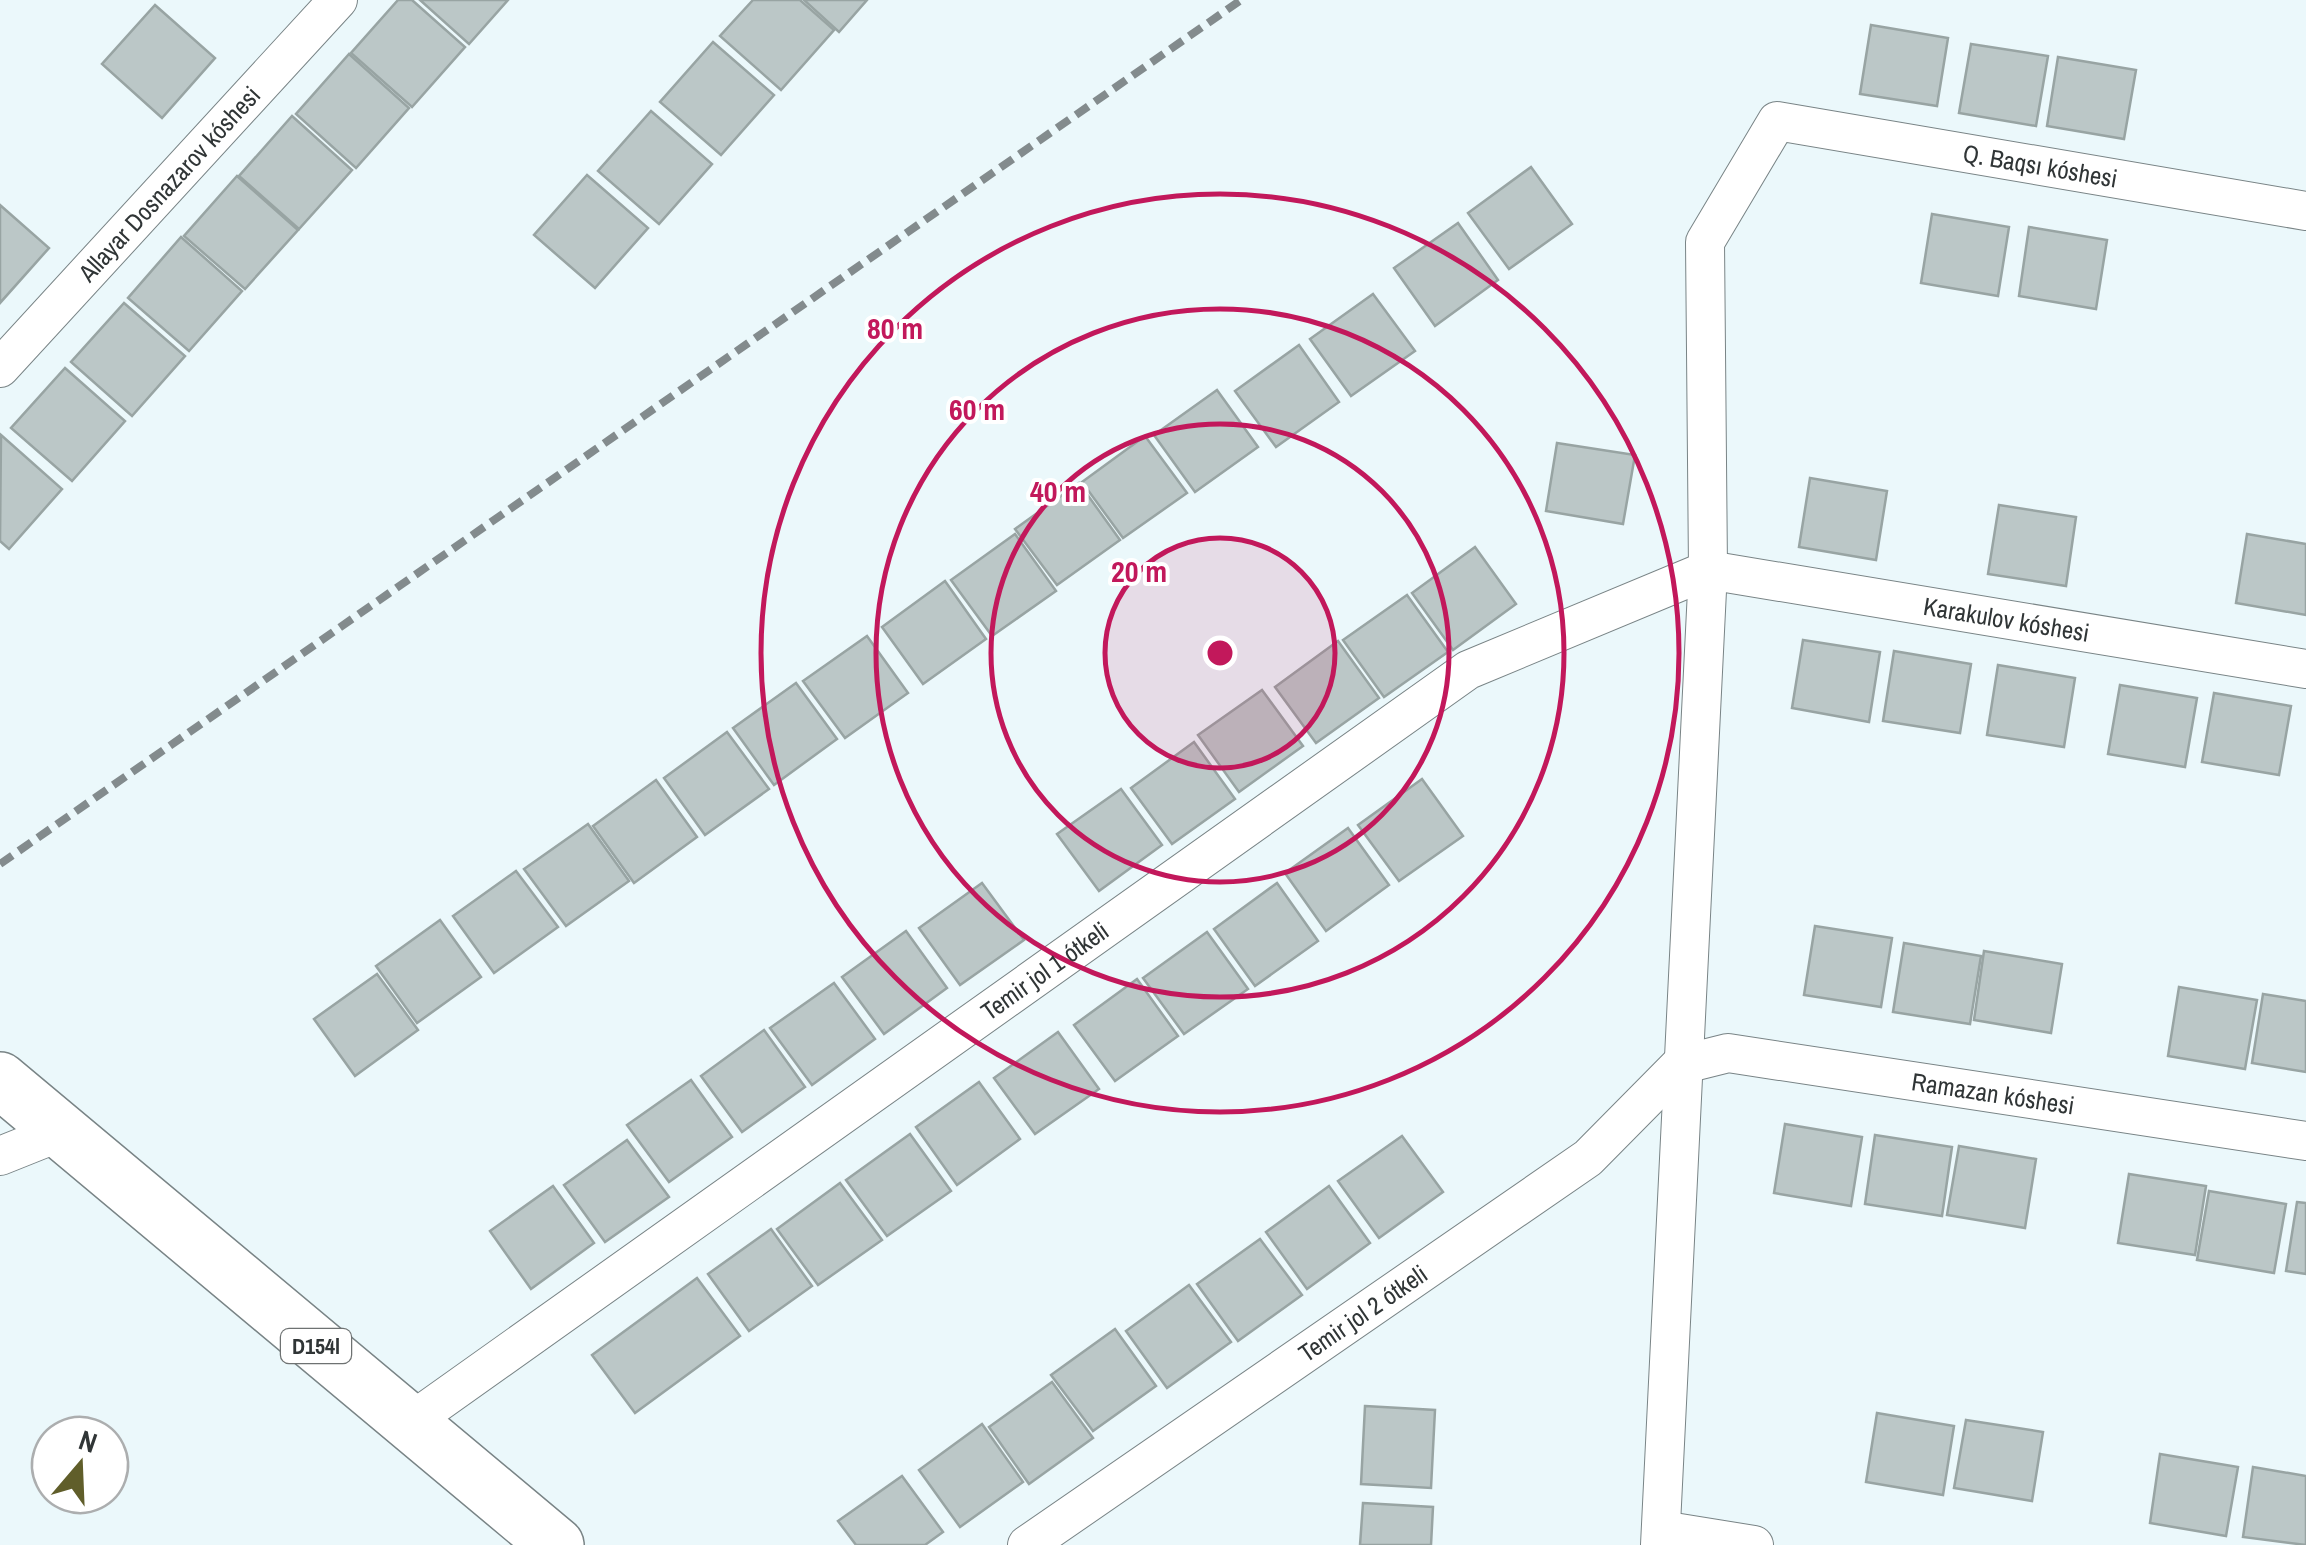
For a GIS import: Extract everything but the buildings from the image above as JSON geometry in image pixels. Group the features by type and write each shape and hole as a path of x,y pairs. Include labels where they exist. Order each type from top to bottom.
{"main road":[{"name":"D154l","path":"0,1080 556,1545"}],"street":[{"name":"Allayar Dosnazarov kóshesi","path":"0,368 338,0"},
{"name":"Q. Baqsı kóshesi","path":"1708,570 1705,242 1776,121 2306,211"},
{"name":"Karakulov kóshesi","path":"1708,570 2306,669"},
{"path":"1708,570 1680,1065 1661,1538 1754,1545"},
{"name":"Temir jol 1 ótkeli","path":"409,1423 1468,670 1708,570"},
{"name":"Ramazan kóshesi","path":"1680,1065 1728,1054 2306,1141"},
{"name":"Temir jol 2 ótkeli","path":"1027,1545 1588,1158 1680,1065"},
{"path":"0,1156 60,1132"}],"railway":[{"path":"0,864 1241,0"}]}
